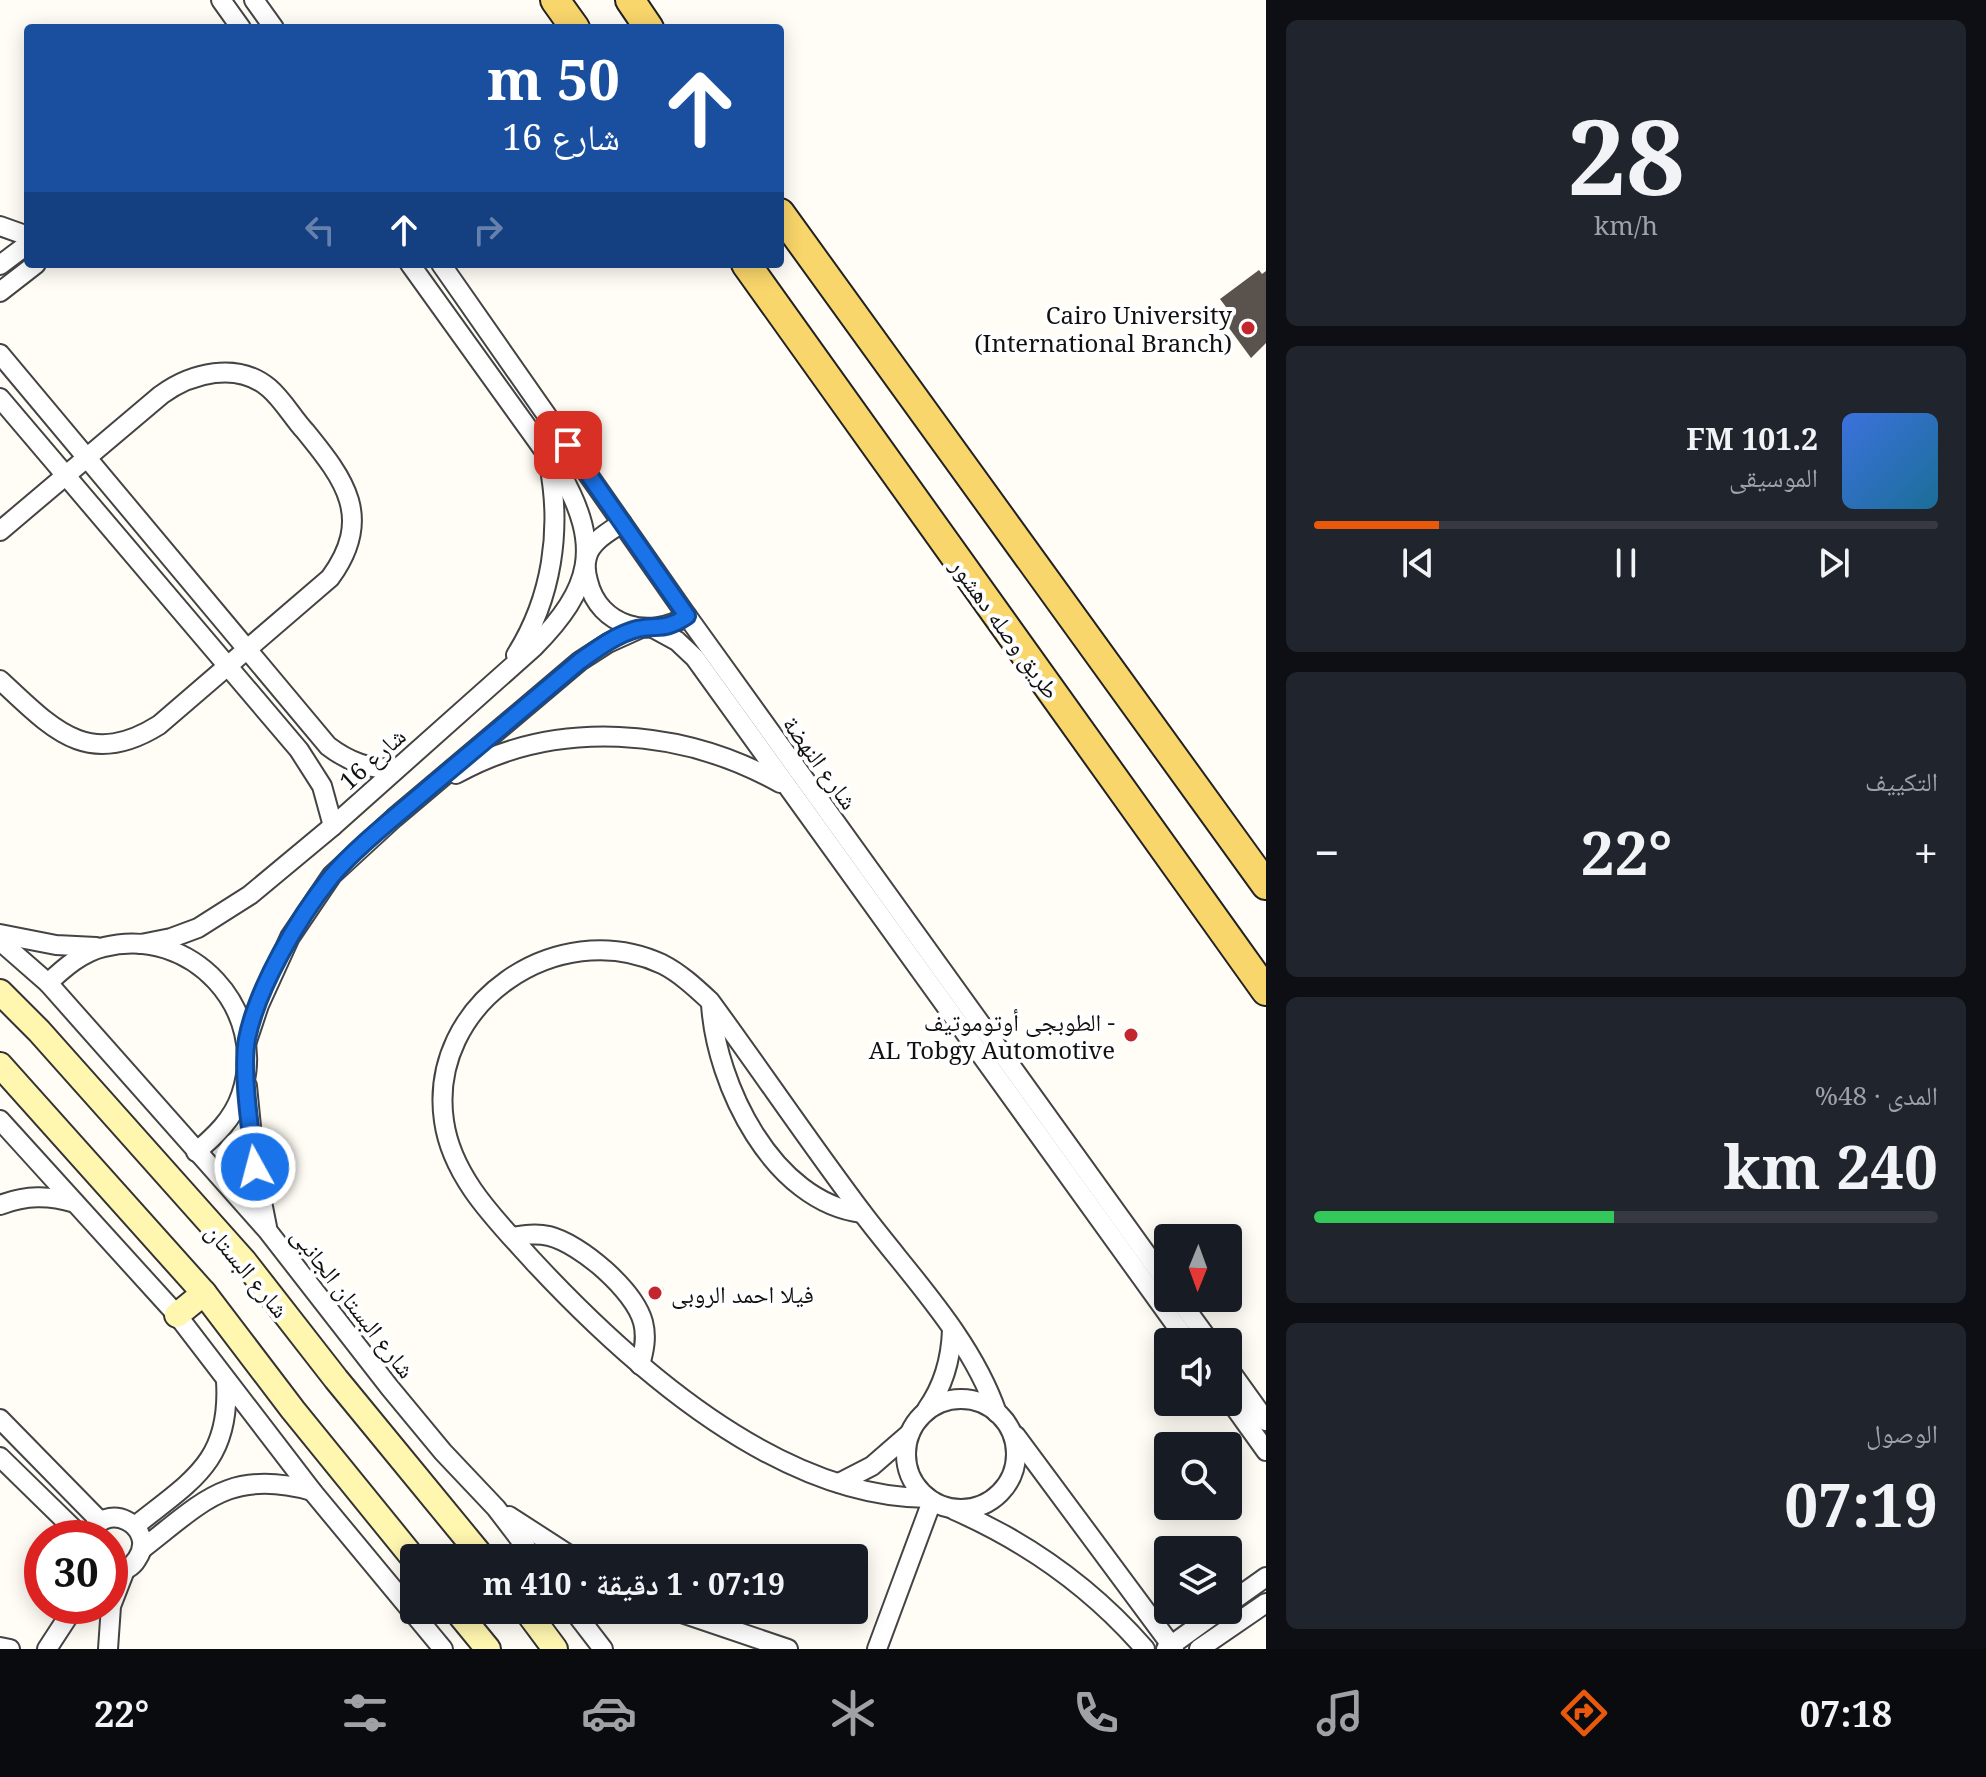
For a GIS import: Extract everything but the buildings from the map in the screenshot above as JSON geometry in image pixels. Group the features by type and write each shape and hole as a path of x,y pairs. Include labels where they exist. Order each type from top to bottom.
{"main road":[{"path":"555,0 572,24"},
{"path":"630,0 646,24"},
{"path":"784,223 1266,885"},
{"name":"طريق وصله دهشور","path":"749,268 1266,991"}],"street":[{"path":"221,0 238,24"},
{"path":"254,0 271,24"},
{"path":"0,226 24,235"},
{"path":"0,292 31,268"},
{"path":"413,268 561,474 584,525 587,555"},
{"name":"شارع النهضة","path":"444,268 687,616 794,781"},
{"path":"0,354 328,746 339,755 366,767 395,769"},
{"path":"0,531 161,395 195,376 214,372 233,373 269,388 339,475 349,501 351,528 341,563 330,578 159,725 128,741 110,744 75,740 59,733 0,680"},
{"path":"0,398 315,773 327,799 333,826"},
{"path":"507,670 538,611 550,568 555,535 555,501 548,457"},
{"path":"587,555 598,540 622,523"},
{"name":"شارع النهضة","path":"587,555 586,574 595,600 613,619 677,641 695,658 794,781 1127,1241 1180,1328"},
{"name":"شارع 16","path":"141,944 185,933 224,913 333,826 534,647 557,621 582,576 587,555"},
{"path":"247,1041 273,971 310,906 332,875 580,661 608,643 647,629 677,623 687,616"},
{"path":"429,789 462,770 533,745 608,736 645,738 707,751 794,781"},
{"path":"0,934 56,945 103,947 141,944 172,950 199,964 222,985 238,1011 247,1041 251,1136 267,1230"},
{"name":"شارع البستان الجانبى","path":"0,941 48,983 267,1230 390,1388 443,1452 496,1508 523,1544"},
{"path":"48,983 64,968 103,947"},
{"path":"1010,1429 1016,1460 1010,1480 979,1506 958,1509 839,1483 740,1437 678,1397 581,1312 512,1237 463,1174 445,1124 443,1088 445,1070 457,1036 476,1007 502,982 540,962 560,956 602,951 644,958 664,965 710,1001 862,1213 952,1330 974,1361 997,1413 1010,1429 1170,1648 1202,1624"},
{"name":"شارع البستان","path":"0,992 39,1031 244,1261 472,1544"},
{"path":"710,1001 716,1043 728,1081 746,1119 770,1155 814,1198 830,1206 862,1213"},
{"name":"شارع البستان","path":"0,1065 204,1293 293,1410 402,1544"},
{"path":"196,1152 230,1118 241,1096 247,1072"},
{"path":"0,1120 177,1315 312,1491 443,1649"},
{"path":"0,1205 27,1197 44,1196 76,1203"},
{"path":"512,1237 538,1235 563,1241 596,1263 616,1282 634,1302 643,1322 645,1344 640,1365"},
{"name":"شارع النهضة","path":"1127,1241 1154,1269"},
{"path":"177,1315 204,1293"},
{"path":"839,1483 872,1466 910,1433 938,1392 947,1368 952,1330"},
{"path":"135,1526 200,1473 212,1457 225,1420 226,1381"},
{"path":"1242,1388 1266,1421"},
{"path":"923,1414 940,1403 960,1399 980,1402 997,1413"},
{"path":"1241,1416 1266,1451"},
{"path":"0,1419 99,1520"},
{"path":"910,1433 906,1445 912,1480 936,1502 1001,1532 1049,1562 1094,1597 1145,1649"},
{"path":"0,1457 67,1520"},
{"path":"128,1565 136,1561 142,1549 216,1493 264,1484 312,1491"},
{"path":"877,1649 936,1502"},
{"path":"496,1508 552,1544"},
{"path":"102,1520 125,1520"},
{"path":"128,1522 135,1526 142,1549"},
{"path":"1242,1594 1266,1577"},
{"path":"1199,1649 1266,1603"},
{"path":"47,1649 63,1624"},
{"path":"108,1649 110,1624"},
{"path":"467,1624 488,1649"},
{"path":"536,1624 555,1649"},
{"path":"584,1624 603,1649"},
{"path":"714,1624 788,1649"},
{"path":"0,1647 10,1649"}],"place":[{"name":"Cairo University (International Branch)","path":"1248,328"},
{"name":"الطوبجى أوتوموتيف - AL Tobgy Automotive","path":"1131,1035"},
{"name":"فيلا احمد الروبى","path":"655,1293"}],"route":[{"path":"255,1167 248,1104 247,1041 273,971 290,937 332,875 394,818 580,661 608,643 639,629 666,627 687,616 568,445"}]}
